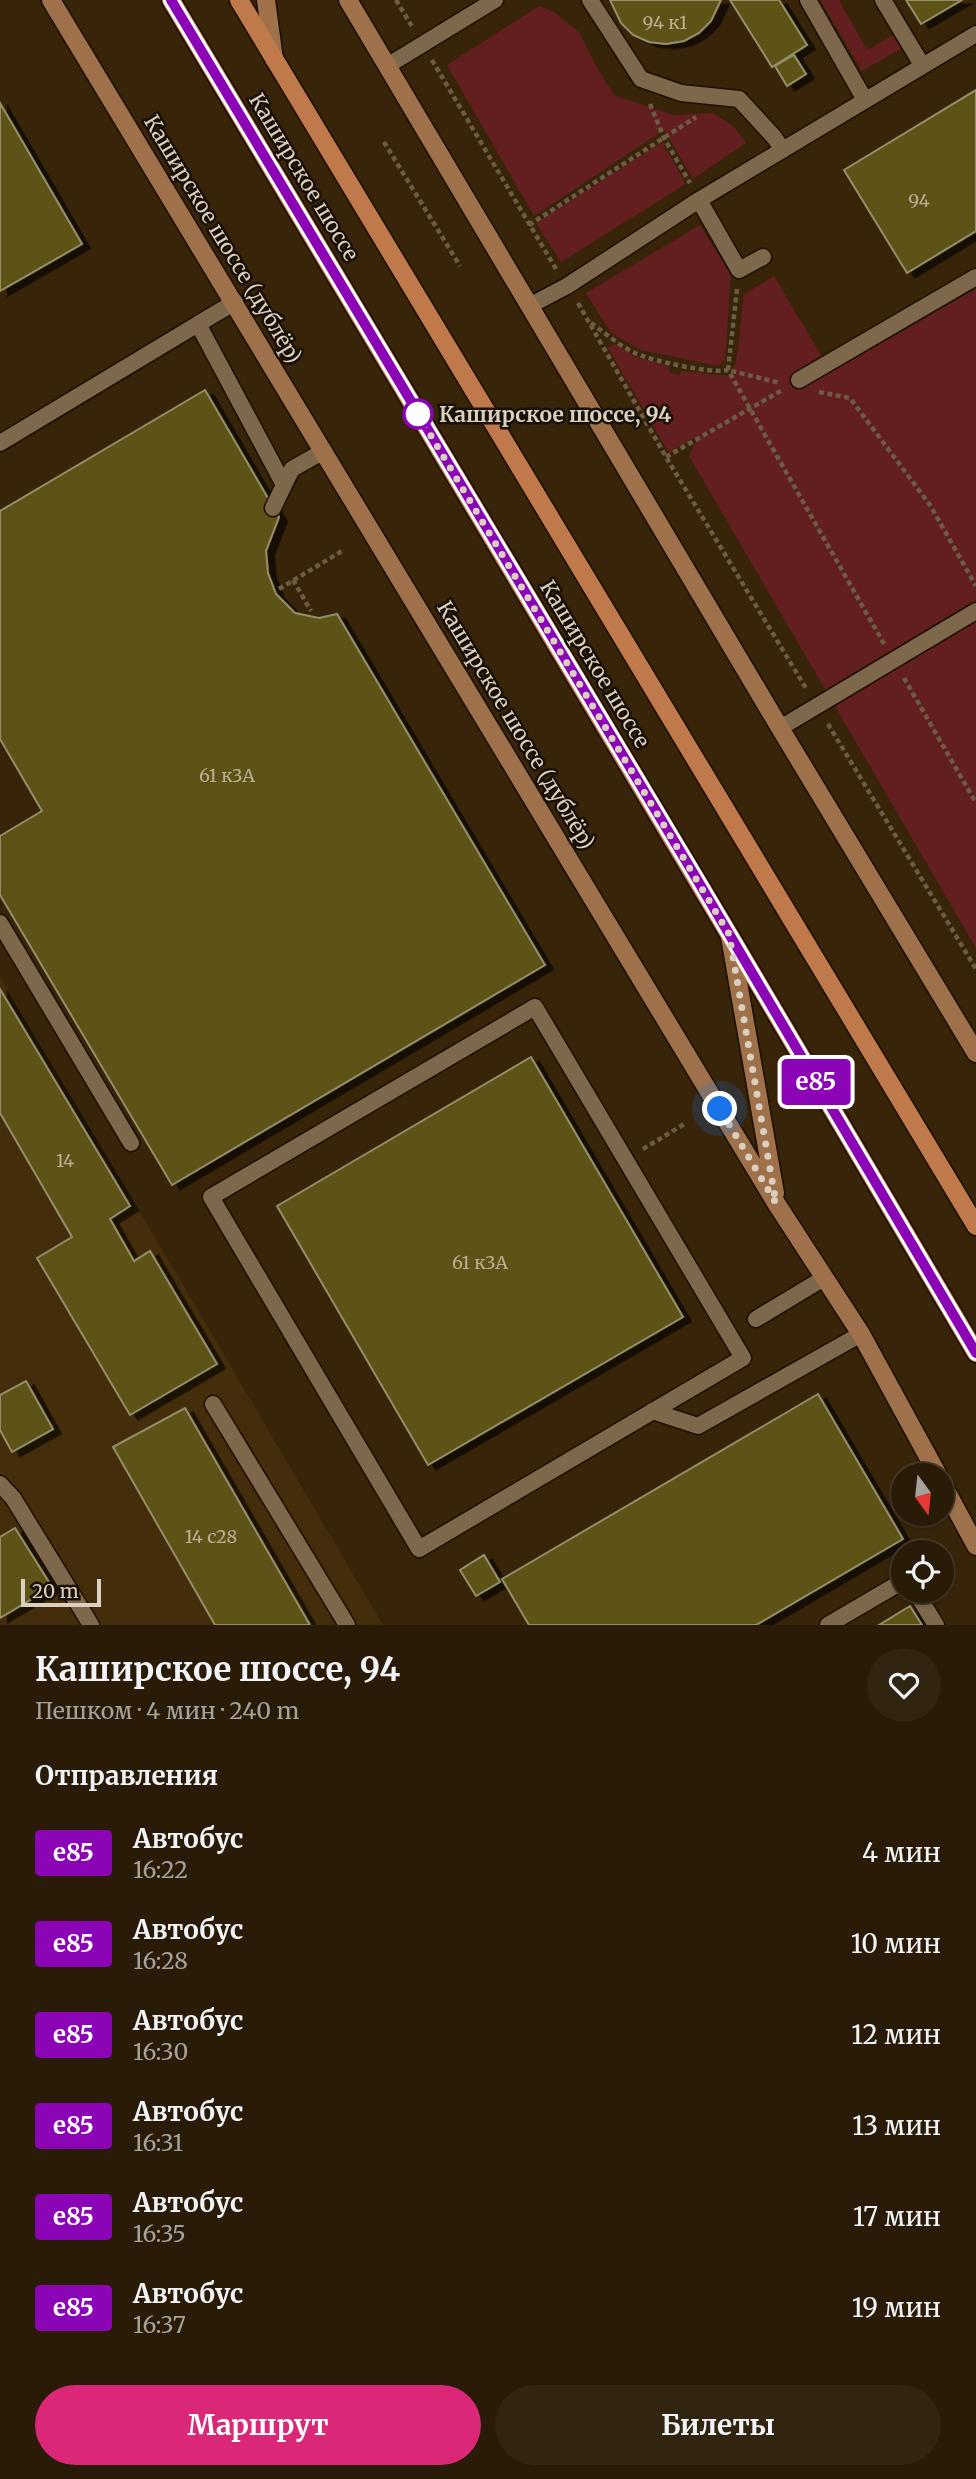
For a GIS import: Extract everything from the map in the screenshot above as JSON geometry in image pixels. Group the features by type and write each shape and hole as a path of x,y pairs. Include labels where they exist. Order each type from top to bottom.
{"main road":[{"name":"Каширское шоссе (дублёр)","path":"51,0 776,1203 861,1334 931,1463"},
{"name":"Каширское шоссе","path":"171,0 976,1353"},
{"name":"Каширское шоссе","path":"239,0 976,1226"},
{"path":"266,0 274,59"},
{"path":"348,0 976,1053"},
{"path":"729,934 776,1203"},
{"path":"954,1505 976,1546"}],"lane":[{"path":"387,66 495,0"},
{"path":"590,0 641,79 681,93 739,99 783,150"},
{"path":"808,0 866,100"},
{"path":"883,0 922,65"},
{"path":"531,305 567,286 696,194 783,150 976,34"},
{"path":"696,194 739,270 763,257"},
{"path":"794,383 976,277"},
{"path":"0,443 235,302"},
{"path":"198,324 284,485"},
{"path":"274,508 292,469 324,450"},
{"path":"780,728 976,611"},
{"path":"0,923 131,1143"},
{"path":"652,1411 743,1358 535,1007 211,1198 419,1549 652,1411 698,1426 861,1334"},
{"path":"756,1319 824,1278"},
{"path":"213,1404 347,1625"},
{"path":"0,1484 13,1498 91,1625"},
{"path":"828,1625 891,1588"},
{"path":"922,1603 936,1625"}],"path":[{"path":"396,0 529,225 590,322 666,457 976,969"},
{"path":"641,79 664,138 696,194"},
{"path":"529,225 725,97"},
{"path":"384,142 460,266"},
{"path":"739,270 729,370 976,803"},
{"path":"590,322 636,354 680,365 720,372 729,370 794,383 850,398 930,505 976,586"},
{"path":"666,457 794,383"},
{"path":"279,589 342,551"},
{"path":"293,580 311,611"},
{"path":"635,1154 686,1123"}],"shaded area":[{"path":"820,0 839,0 867,50 894,35 902,48 862,71"},
{"path":"539,6 554,12 579,32 615,96 674,115 713,113 734,127 746,143 693,179 664,130 534,216 447,65"},
{"path":"662,142 686,184 561,262 536,223"},
{"path":"700,225 731,275 725,360 718,366 641,350 611,333 586,293"},
{"path":"774,276 831,372 976,289 976,948 689,456 699,435 669,453 608,348 616,344 634,356 668,366 670,373 679,375 682,371 729,376 736,363 744,294"},
{"path":"0,977 160,1246 383,1625 0,1625"}],"building":[{"path":"610,0 721,0 711,21 699,33 684,41 666,44 649,42 633,35 621,23"},
{"path":"730,0 779,0 807,45 772,67"},
{"path":"906,0 962,0 921,24"},
{"path":"794,55 806,74 787,86 775,66"},
{"path":"976,90 976,231 907,273 844,170"},
{"path":"0,103 82,244 0,291"},
{"path":"205,390 279,517 266,551 268,573 276,594 295,613 319,618 337,614 545,965 172,1185 0,895 0,836 42,811 0,739 0,511"},
{"path":"0,989 130,1206 110,1219 134,1261 150,1251 217,1364 130,1415 37,1258 72,1237 0,1113"},
{"path":"531,1057 683,1317 428,1465 277,1206"},
{"path":"26,1381 53,1429 12,1452 0,1430 0,1395"},
{"path":"818,1394 891,1519 891,1526 895,1526 903,1539 891,1540 891,1546 756,1625 529,1625 502,1579"},
{"path":"185,1408 310,1625 215,1625 113,1447"},
{"path":"15,1528 52,1587 0,1618 0,1537"},
{"path":"484,1555 500,1582 476,1596 460,1570"},
{"path":"910,1606 922,1625 879,1625"}],"bus line":[{"name":"е85","path":"171,0 695,876 976,1353"}],"place":[{"name":"Каширское шоссе, 94","path":"418,414"}],"route":[{"path":"418,414 729,934 776,1203 720,1109"}]}
